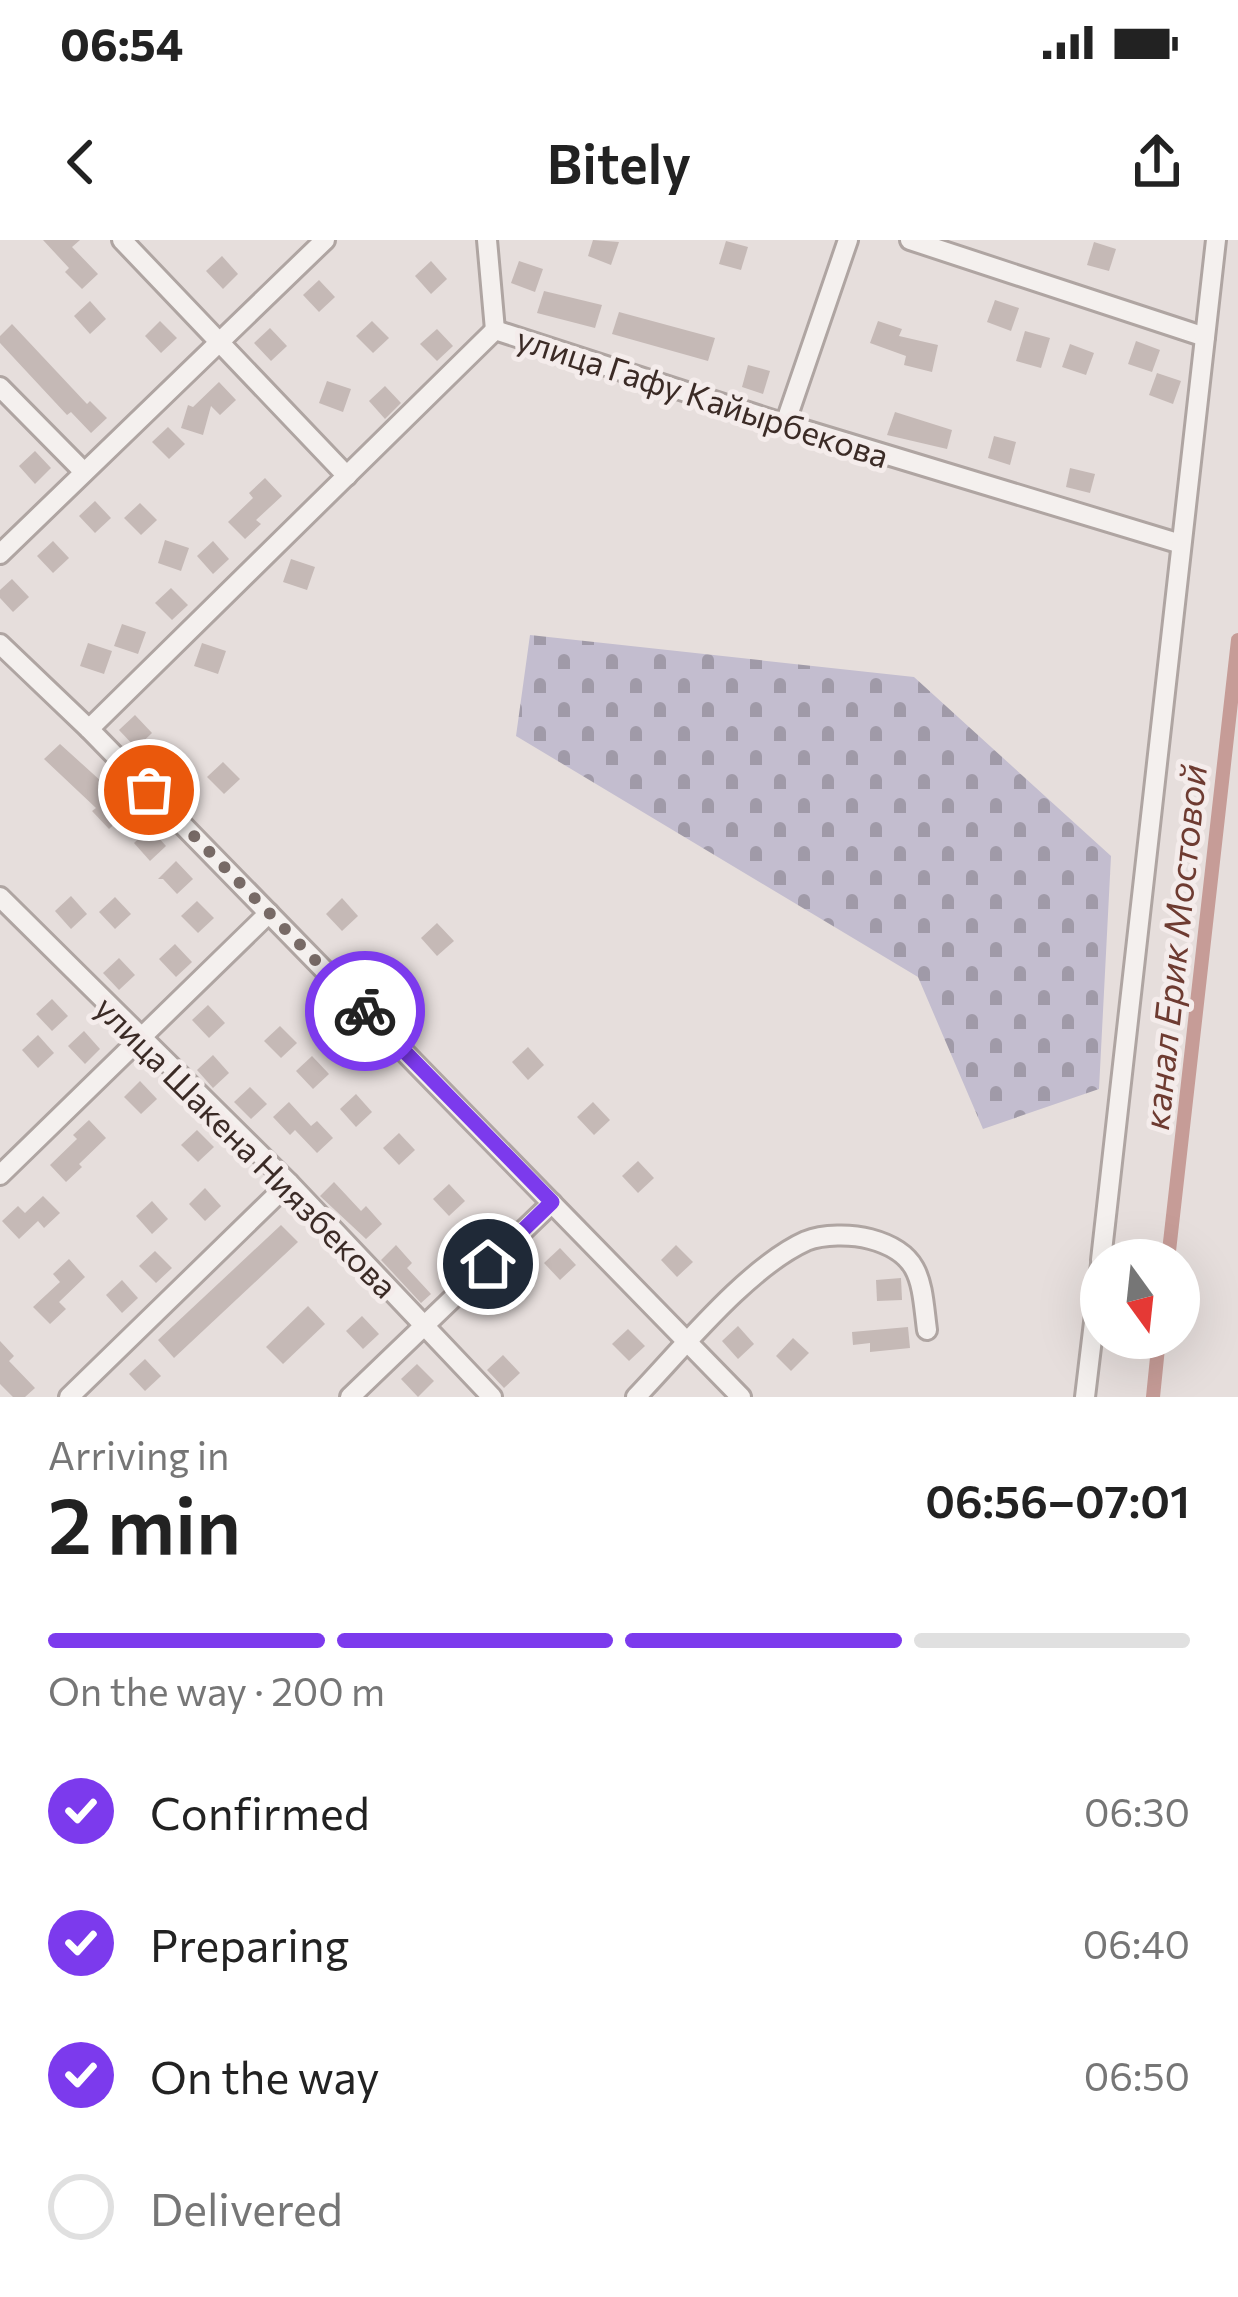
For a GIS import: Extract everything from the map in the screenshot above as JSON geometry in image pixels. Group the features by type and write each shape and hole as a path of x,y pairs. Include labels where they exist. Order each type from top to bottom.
{"street":[{"path":"122,240 347,476"},
{"path":"0,554 325,240"},
{"path":"487,240 495,330"},
{"path":"785,424 848,240"},
{"path":"910,240 1205,337"},
{"path":"1104,1239 1216,240"},
{"name":"улица Гафу Кайырбекова","path":"89,729 495,330 1181,544"},
{"path":"0,387 85,472"},
{"path":"0,644 89,729 741,1397"},
{"name":"улица Шакена Ниязбекова","path":"0,897 289,1184 492,1397"},
{"path":"2,1169 269,913"},
{"path":"69,1397 289,1184"},
{"path":"350,1397 552,1202"},
{"path":"636,1397 762,1270 809,1239 857,1235 895,1246 920,1274 927,1330"},
{"path":"1085,1397 1090,1359"}],"green space":[{"path":"530,635 914,677 1111,856 1099,1089 983,1129 918,977 516,736"}],"building":[{"path":"43,240 80,240 72,247 98,274 82,289"},
{"path":"593,240 619,242 611,265 588,256"},
{"path":"726,241 748,247 741,270 719,264"},
{"path":"1094,242 1116,249 1109,271 1087,265"},
{"path":"222,256 238,274 223,289 206,271"},
{"path":"431,261 447,279 431,294 415,276"},
{"path":"519,261 543,269 535,292 511,283"},
{"path":"319,280 335,297 319,312 303,295"},
{"path":"544,291 602,305 595,328 537,313"},
{"path":"995,300 1019,308 1011,331 987,322"},
{"path":"90,301 106,319 90,334 74,316"},
{"path":"619,312 715,338 708,361 612,334"},
{"path":"160,321 177,338 161,353 145,336"},
{"path":"372,321 389,338 373,353 356,336"},
{"path":"878,321 902,329 899,336 938,345 932,372 904,365 906,356 870,343"},
{"path":"12,324 87,404 90,401 107,418 91,433 71,412 67,415 0,343 0,336"},
{"path":"270,328 287,346 271,361 254,343"},
{"path":"437,329 453,346 437,361 420,344"},
{"path":"1025,331 1050,338 1041,368 1016,361"},
{"path":"1136,341 1160,350 1152,372 1128,364"},
{"path":"1070,344 1094,353 1086,375 1062,367"},
{"path":"748,365 770,371 763,394 742,387"},
{"path":"1157,373 1181,381 1173,404 1149,395"},
{"path":"327,381 351,389 343,412 319,403"},
{"path":"219,382 236,400 220,415 211,406 203,435 181,428 188,405 193,407"},
{"path":"385,386 401,403 385,419 369,401"},
{"path":"895,412 952,430 947,449 887,435"},
{"path":"168,427 185,444 169,459 152,442"},
{"path":"994,436 1016,442 1010,465 988,458"},
{"path":"35,451 51,468 35,484 19,466"},
{"path":"1070,468 1095,474 1090,493 1066,487"},
{"path":"265,478 282,496 256,520 261,524 245,539 228,522 253,498 249,493"},
{"path":"95,501 111,518 95,533 79,516"},
{"path":"140,503 157,520 141,535 124,518"},
{"path":"165,540 189,548 181,571 158,563"},
{"path":"53,541 69,558 53,573 37,556"},
{"path":"213,541 229,559 213,574 197,556"},
{"path":"291,559 315,567 307,590 283,582"},
{"path":"12,579 29,597 13,612 0,598 0,590"},
{"path":"171,588 188,605 172,620 155,603"},
{"path":"122,624 146,632 138,654 114,646"},
{"path":"88,643 112,651 104,674 80,666"},
{"path":"202,643 226,651 218,674 194,666"},
{"path":"135,715 152,733 136,748 119,730"},
{"path":"60,744 102,782 98,786 125,814 109,829 92,811 96,808 44,759"},
{"path":"223,762 240,779 224,794 207,777"},
{"path":"150,828 166,846 150,861 134,843"},
{"path":"176,861 193,879 177,894 158,879"},
{"path":"71,896 87,914 71,929 55,911"},
{"path":"115,897 131,914 115,929 99,912"},
{"path":"342,898 358,916 342,931 326,914"},
{"path":"197,901 214,918 198,933 181,916"},
{"path":"437,923 454,941 437,956 421,938"},
{"path":"175,944 192,962 176,977 159,959"},
{"path":"119,958 135,975 119,990 103,973"},
{"path":"52,999 68,1016 52,1031 36,1014"},
{"path":"208,1005 225,1023 209,1038 192,1020"},
{"path":"280,1026 297,1043 281,1058 264,1041"},
{"path":"84,1031 100,1049 85,1064 68,1046"},
{"path":"38,1035 54,1053 38,1068 22,1050"},
{"path":"528,1047 544,1065 528,1080 512,1062"},
{"path":"213,1055 229,1073 213,1088 197,1070"},
{"path":"312,1056 329,1074 313,1089 296,1071"},
{"path":"140,1081 157,1099 141,1114 124,1097"},
{"path":"250,1087 267,1104 251,1119 234,1102"},
{"path":"356,1094 372,1112 356,1127 340,1109"},
{"path":"289,1102 311,1126 317,1121 333,1138 317,1153 295,1130 290,1135 273,1117"},
{"path":"593,1102 610,1120 594,1135 577,1117"},
{"path":"89,1120 106,1138 66,1182 50,1165"},
{"path":"197,1130 214,1147 198,1162 181,1145"},
{"path":"399,1133 415,1150 399,1165 383,1148"},
{"path":"638,1161 654,1178 638,1193 622,1176"},
{"path":"334,1182 361,1211 366,1206 382,1224 366,1239 320,1196"},
{"path":"449,1184 465,1201 449,1216 433,1199"},
{"path":"205,1188 221,1206 205,1221 189,1204"},
{"path":"43,1196 60,1213 44,1228 38,1221 19,1239 2,1221 18,1206 25,1213"},
{"path":"152,1201 168,1219 152,1234 136,1216"},
{"path":"281,1225 298,1242 174,1358 158,1340"},
{"path":"396,1245 412,1263 407,1268 431,1294 421,1303 381,1260"},
{"path":"676,1245 693,1262 677,1277 661,1260"},
{"path":"560,1248 576,1265 560,1280 544,1263"},
{"path":"155,1251 172,1268 156,1283 139,1266"},
{"path":"69,1259 85,1277 59,1302 66,1309 50,1324 33,1307 60,1282 53,1274"},
{"path":"901,1278 902,1300 877,1301 876,1280"},
{"path":"122,1280 138,1298 122,1313 106,1295"},
{"path":"308,1306 325,1324 283,1364 266,1347"},
{"path":"362,1316 379,1334 363,1349 346,1331"},
{"path":"738,1326 754,1344 738,1359 722,1341"},
{"path":"908,1327 910,1348 870,1352 870,1343 853,1345 852,1332"},
{"path":"628,1329 645,1346 629,1361 612,1344"},
{"path":"793,1338 809,1353 791,1371 776,1356"},
{"path":"0,1341 14,1356 9,1361 35,1388 25,1397 13,1397 0,1384"},
{"path":"503,1355 520,1373 504,1388 487,1370"},
{"path":"145,1359 161,1376 145,1391 129,1374"},
{"path":"417,1364 434,1381 418,1397 401,1379"}],"waterway":[{"name":"канал Ерик Мостовой","path":"1170,1239 1238,640"},
{"name":"канал Ерик Мостовой","path":"1153,1397 1157,1359"}],"way so far":[{"path":"149,790 365,1011"}],"route":[{"path":"365,1011 552,1202 488,1264"}]}
